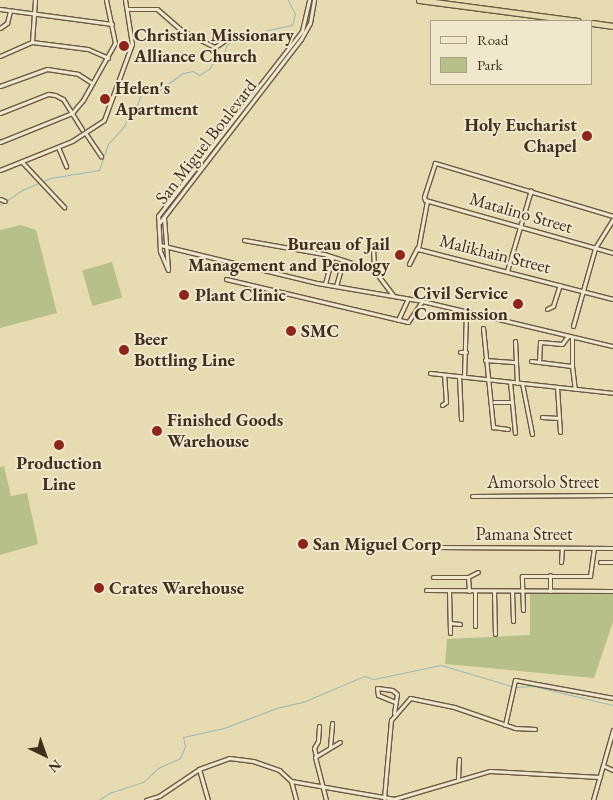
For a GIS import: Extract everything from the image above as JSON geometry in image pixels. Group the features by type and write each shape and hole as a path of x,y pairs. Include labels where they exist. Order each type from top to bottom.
{"highway":[{"path":"419,0 570,20"},
{"path":"593,23 613,26"}],"street":[{"path":"32,42 35,0"},
{"path":"0,142 72,113 108,58 116,40 106,0"},
{"path":"0,170 86,134 107,115 132,48 125,0"},
{"name":"San Miguel Boulevard","path":"159,223 158,216 302,30 309,0"},
{"name":"San Miguel Boulevard","path":"159,223 271,81 307,29 314,0"},
{"path":"127,9 154,8 181,30 215,47 234,34"},
{"path":"0,9 112,24"},
{"path":"0,28 7,23 10,11"},
{"path":"578,20 580,15"},
{"path":"0,56 32,42 88,49 108,58"},
{"path":"280,59 284,62"},
{"path":"0,86 47,69 78,74 92,83"},
{"path":"266,78 271,81"},
{"path":"0,113 48,94 60,97 82,130"},
{"path":"86,134 101,156"},
{"path":"58,147 66,166"},
{"path":"206,154 210,158"},
{"path":"22,162 46,184 64,207"},
{"name":"Malikhain Street","path":"531,190 434,164 417,248 613,299"},
{"path":"507,271 531,190 613,217 595,248 573,326"},
{"path":"0,199 5,201"},
{"name":"Matalino Street","path":"426,199 613,253"},
{"path":"159,223 160,245 168,270 163,211"},
{"path":"244,240 332,258 374,270"},
{"path":"160,245 324,284 422,301 613,346"},
{"path":"372,248 374,270 393,295"},
{"path":"409,264 417,248"},
{"path":"324,284 332,258"},
{"path":"336,286 340,272"},
{"path":"226,279 398,320 411,320 422,301"},
{"path":"547,309 553,306 560,285"},
{"path":"398,320 408,299"},
{"path":"464,377 466,312"},
{"path":"483,328 486,379 493,427 508,429"},
{"path":"539,362 540,342 562,344 570,337"},
{"path":"570,337 575,389"},
{"path":"515,341 516,382"},
{"path":"460,352 466,352"},
{"path":"485,360 516,362"},
{"path":"531,361 572,366"},
{"path":"430,373 613,393"},
{"path":"442,405 446,402 444,375"},
{"path":"459,376 461,419"},
{"path":"510,382 515,433"},
{"path":"522,383 532,434"},
{"path":"557,387 560,432"},
{"path":"494,402 512,402"},
{"path":"542,417 558,418"},
{"name":"Amorsolo Street","path":"472,496 613,496"},
{"name":"Pamana Street","path":"434,548 613,548"},
{"path":"562,548 562,562"},
{"path":"523,610 522,576 592,575 594,548"},
{"path":"600,562 613,562"},
{"path":"433,576 468,577 478,572"},
{"path":"550,575 550,591"},
{"path":"468,577 469,590"},
{"path":"426,590 613,591"},
{"path":"449,590 450,633"},
{"path":"475,590 475,626"},
{"path":"494,591 495,634"},
{"path":"512,591 513,621"},
{"path":"450,623 460,624"},
{"path":"505,725 511,684 518,680 613,698"},
{"path":"384,798 390,726 394,714 395,702 395,692 377,688 378,695 395,702"},
{"path":"394,714 414,697 454,706 505,725 535,729"},
{"path":"330,747 332,723"},
{"path":"318,726 318,742 314,748 326,800"},
{"path":"593,800 613,730"},
{"path":"316,756 340,742"},
{"path":"146,800 159,796 199,769 228,758 239,759 279,770 291,782 296,800"},
{"path":"458,778 459,759"},
{"path":"604,766 613,770"},
{"path":"199,769 208,800"},
{"path":"291,782 374,798 403,798 458,778 490,771 600,777"}],"green space":[{"path":"21,225 36,230 57,313 0,328 0,230"},
{"path":"112,262 122,298 92,306 82,271"},
{"path":"4,466 11,496 27,493 38,544 0,555 0,467"},
{"path":"530,593 613,594 613,622 594,678 445,664 447,639 530,635"}],"waterway":[{"path":"0,205 22,190 50,178 99,170 108,144 124,126 130,111 136,109 141,94 158,91 183,73 193,71 199,75 210,68 212,64 223,59 226,46 236,37 292,25 295,14 288,0"},
{"path":"99,800 109,793 143,782 158,768 180,758 185,747 183,737 224,728 276,708 303,702 364,676 374,679 441,665 515,687 533,686 613,705"}],"place":[{"name":"Christian Missionary Alliance Church","path":"124,46"},
{"name":"Helen's Apartment","path":"105,99"},
{"name":"Holy Eucharist Chapel","path":"587,136"},
{"name":"Bureau of Jail Management and Penology","path":"400,255"},
{"name":"Plant Clinic","path":"184,295"},
{"name":"Civil Service Commission","path":"518,304"},
{"name":"SMC","path":"291,331"},
{"name":"Beer Bottling Line","path":"124,350"},
{"name":"Finished Goods Warehouse","path":"157,431"},
{"name":"Production Line","path":"59,445"},
{"name":"San Miguel Corp","path":"303,544"},
{"name":"Crates Warehouse","path":"99,588"}]}
